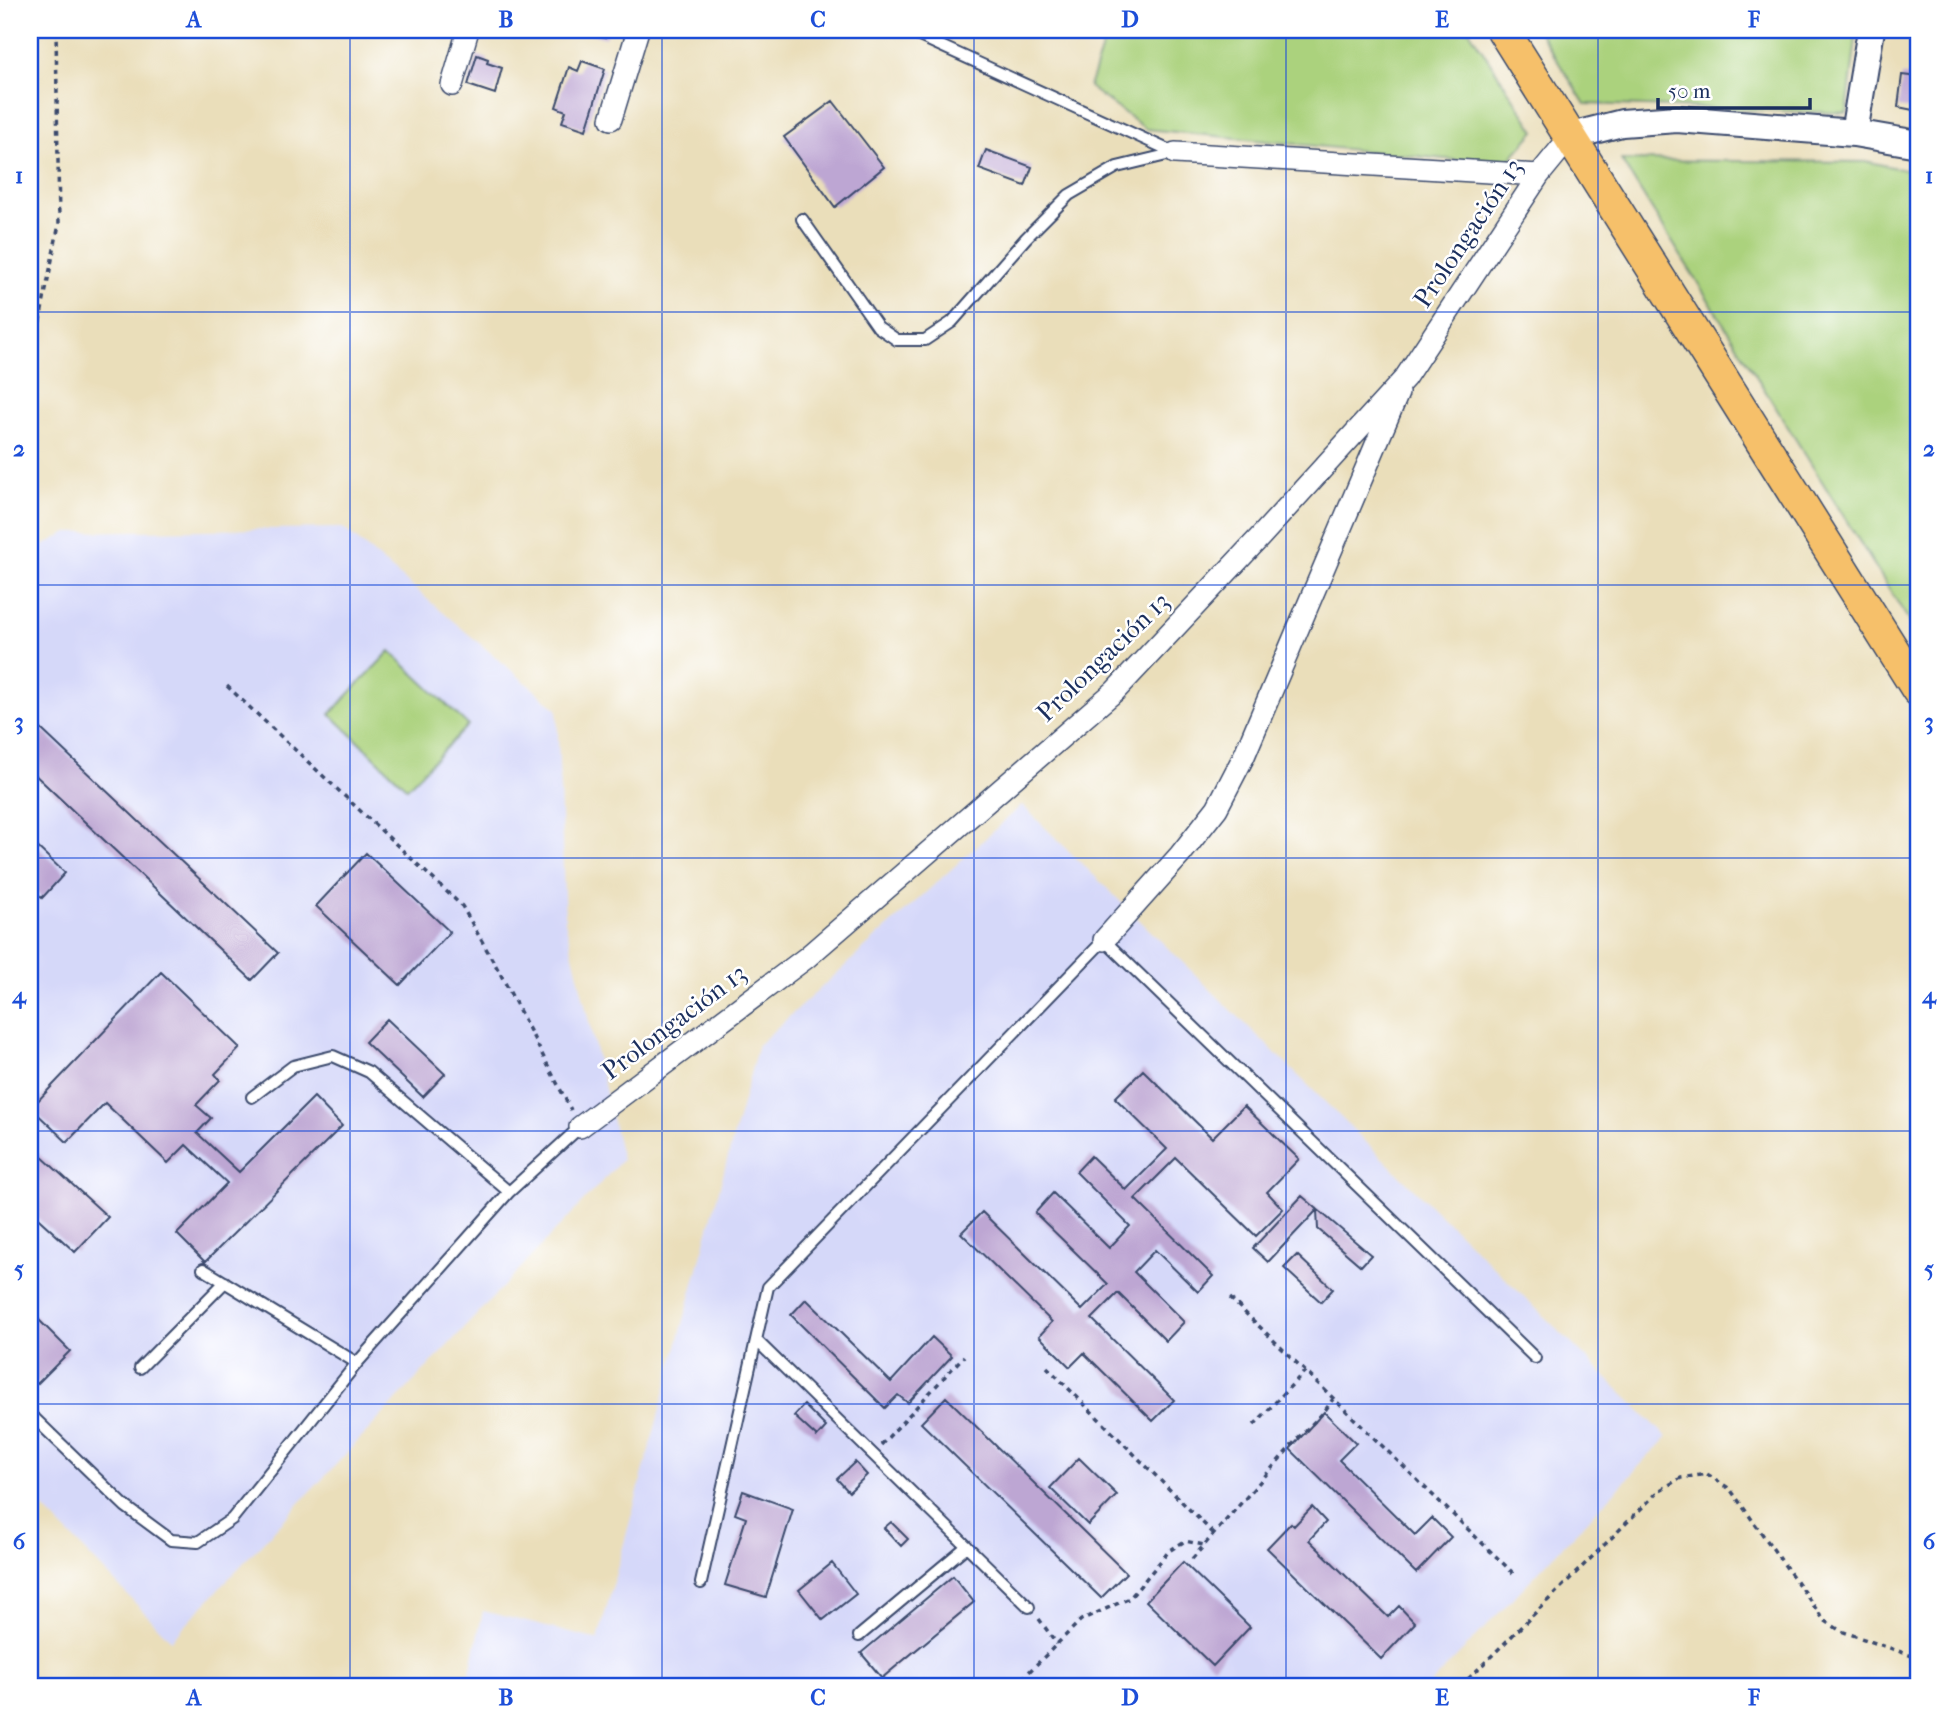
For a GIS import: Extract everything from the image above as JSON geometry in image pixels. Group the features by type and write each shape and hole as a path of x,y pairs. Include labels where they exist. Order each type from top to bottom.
{"main road":[{"path":"1503,30 1918,690"}],"street":[{"path":"452,85 468,30"},
{"path":"611,119 638,30"},
{"path":"1854,134 1871,30"},
{"path":"1572,136 1622,123 1677,119 1854,134 1918,144"},
{"name":"Prolongación 13","path":"580,1127 806,958 1115,691 1405,378 1539,175 1572,136"},
{"path":"1175,153 1539,175"},
{"path":"1104,940 1180,855 1217,808 1244,756 1405,378"}],"lane":[{"path":"906,30 1175,153"},
{"path":"802,219 878,327 897,340 925,340 952,322 1026,238 1069,195 1117,167 1175,153"},
{"path":"701,1583 768,1287 1104,940 1535,1358"},
{"path":"252,1097 293,1066 333,1056 369,1072 509,1192"},
{"path":"30,1413 125,1506 171,1540 198,1542 232,1519 357,1363 509,1192 580,1127"},
{"path":"204,1269 357,1363"},
{"path":"140,1368 225,1282"},
{"path":"756,1339 1029,1606"},
{"path":"859,1636 967,1546"}],"path":[{"path":"30,371 59,224 56,30"},
{"path":"227,686 462,906 580,1127"},
{"path":"1230,1298 1514,1574"},
{"path":"873,1454 964,1356"},
{"path":"1047,1367 1214,1534"},
{"path":"1254,1425 1305,1371"},
{"path":"1192,1559 1334,1399"},
{"path":"1461,1686 1660,1490 1681,1478 1707,1474 1730,1489 1824,1620 1841,1632 1918,1658"},
{"path":"1015,1686 1081,1620 1130,1598 1169,1551 1185,1541 1204,1545"},
{"path":"1029,1606 1057,1644"}],"shaded area":[{"path":"343,528 557,709 565,921 622,1160 171,1640 30,1494 30,553 68,532"},
{"path":"1022,805 1667,1437 1429,1686 467,1686 483,1611 598,1640 758,1045"}],"green space":[{"path":"1108,30 1469,30 1535,131 1505,165 1146,129 1089,87"},
{"path":"1538,30 1857,30 1847,113 1585,104"},
{"path":"1621,160 1870,162 1918,173 1918,635"},
{"path":"390,651 468,725 407,788 330,714"}],"building":[{"path":"488,30 515,30 512,38"},
{"path":"580,30 608,30 605,38"},
{"path":"477,55 488,59 487,63 502,68 495,94 468,85"},
{"path":"582,61 605,69 586,130 562,122 566,111 556,107 569,67 578,71"},
{"path":"1902,75 1918,77 1918,111 1898,107"},
{"path":"833,101 884,167 835,207 784,137"},
{"path":"986,150 1032,167 1025,186 979,169"},
{"path":"41,729 278,953 252,980 30,770 30,740"},
{"path":"30,840 65,873 42,898 30,887"},
{"path":"366,853 450,932 400,985 316,906"},
{"path":"161,972 240,1048 215,1074 220,1080 196,1105 211,1118 197,1133 239,1172 314,1097 342,1126 205,1262 177,1234 227,1183 186,1145 168,1163 105,1103 67,1142 31,1108"},
{"path":"387,1019 445,1074 423,1097 365,1042"},
{"path":"1143,1070 1212,1138 1244,1106 1299,1159 1267,1192 1283,1209 1256,1236 1176,1158 1135,1199 1213,1276 1198,1292 1155,1250 1134,1272 1184,1322 1166,1341 1118,1293 1092,1319 1174,1400 1153,1421 1084,1353 1070,1367 1039,1336 1052,1322 961,1233 982,1212 1082,1310 1108,1284 1035,1213 1053,1193 1109,1248 1130,1226 1076,1172 1091,1156 1126,1190 1167,1149 1115,1098"},
{"path":"30,1146 108,1217 75,1252 30,1211"},
{"path":"1302,1196 1371,1255 1361,1266 1318,1229 1317,1210 1268,1262 1253,1248"},
{"path":"1297,1255 1333,1289 1321,1302 1284,1268"},
{"path":"806,1299 891,1382 932,1337 952,1356 908,1403 898,1395 885,1408 791,1315"},
{"path":"30,1311 70,1351 37,1384 30,1377"},
{"path":"946,1397 1126,1573 1101,1598 921,1423"},
{"path":"804,1405 826,1427 817,1437 794,1416"},
{"path":"1324,1412 1356,1443 1339,1460 1415,1535 1432,1518 1451,1537 1416,1573 1290,1449"},
{"path":"1079,1458 1117,1495 1088,1525 1050,1488"},
{"path":"855,1462 867,1475 849,1492 837,1479"},
{"path":"743,1491 793,1509 766,1597 725,1585 746,1518 735,1514"},
{"path":"1312,1507 1326,1522 1309,1540 1388,1617 1399,1606 1415,1623 1381,1659 1267,1548 1291,1523 1294,1526"},
{"path":"891,1522 908,1539 901,1546 884,1528"},
{"path":"1183,1562 1250,1627 1213,1666 1146,1601"},
{"path":"832,1563 856,1594 823,1620 799,1590"},
{"path":"953,1576 974,1602 882,1678 861,1653"}]}
